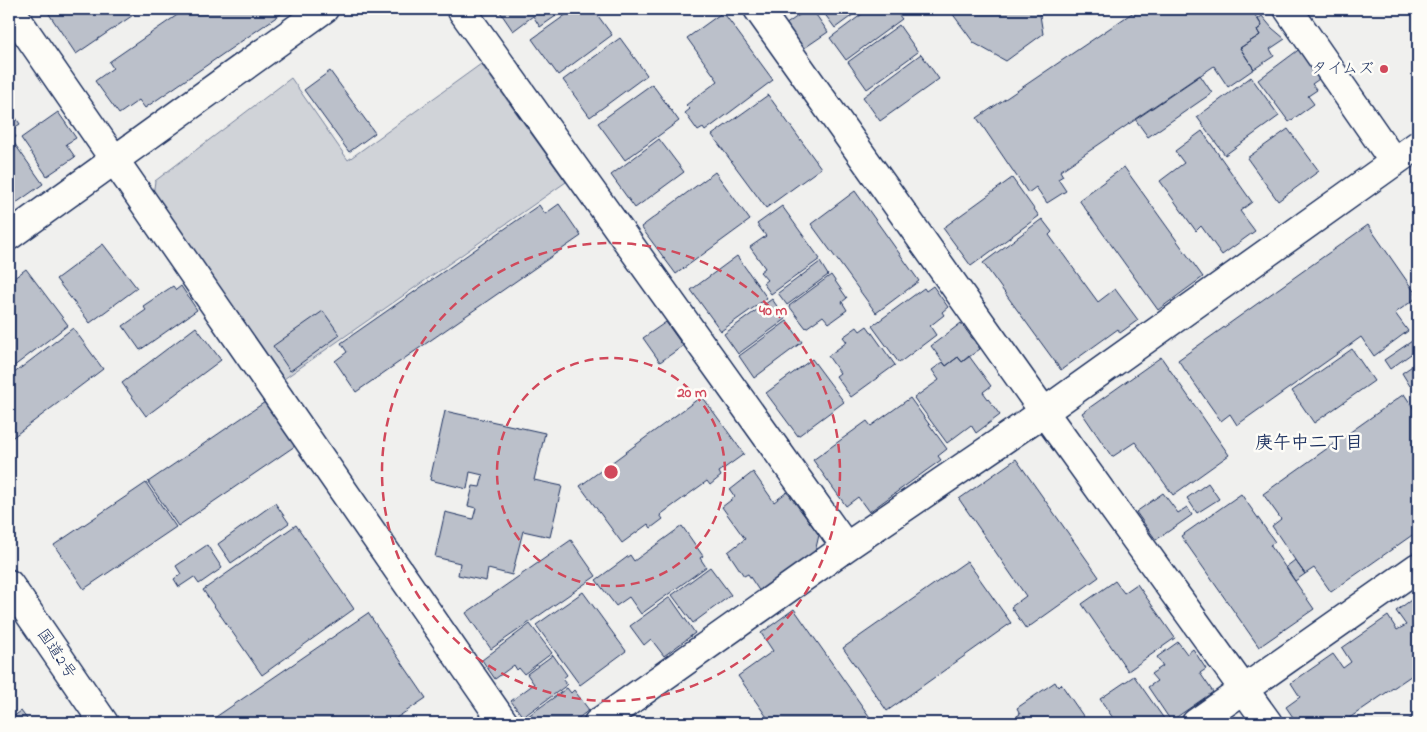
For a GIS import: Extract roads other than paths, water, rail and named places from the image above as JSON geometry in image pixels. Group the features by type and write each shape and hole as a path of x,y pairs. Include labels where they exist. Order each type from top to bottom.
{"main road":[{"path":"10,9 504,723"},
{"path":"9,236 324,9"},
{"path":"461,9 846,547"},
{"path":"758,9 1044,412 1268,723"},
{"path":"1288,9 1394,162"},
{"path":"598,723 846,547 1044,412 1418,145"},
{"path":"1196,723 1418,567"},
{"name":"国道2号","path":"9,584 104,723"}],"place":[{"name":"タイムズ","path":"1384,69"}],"district":[{"name":"庚午中二丁目","path":"1309,444"}]}
